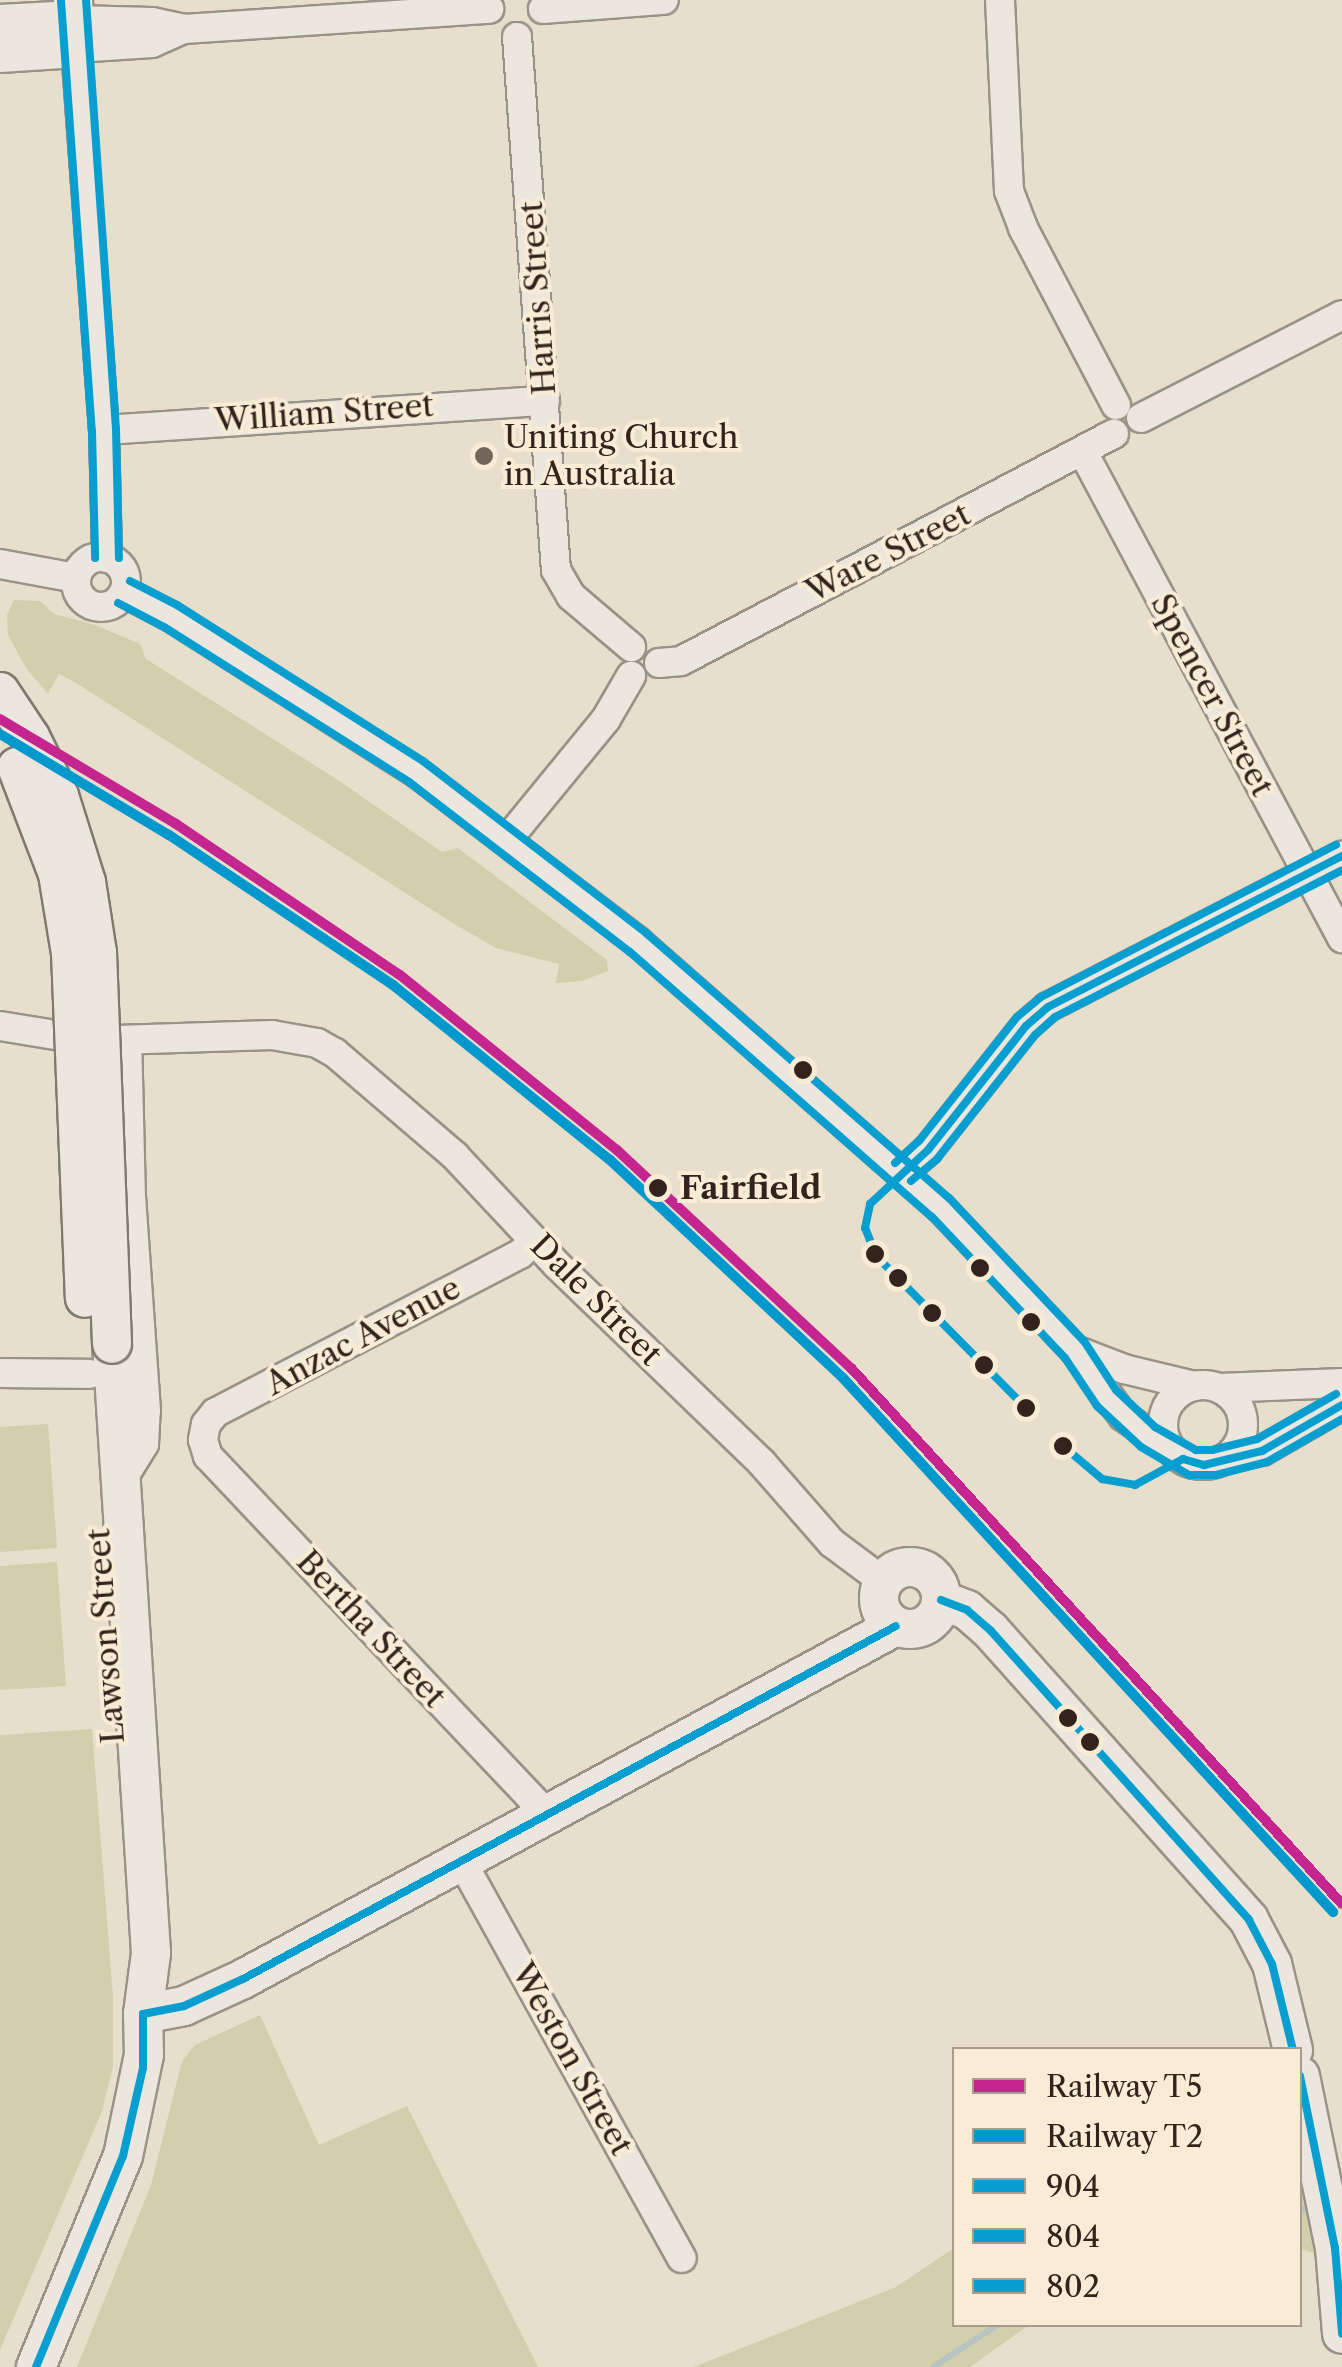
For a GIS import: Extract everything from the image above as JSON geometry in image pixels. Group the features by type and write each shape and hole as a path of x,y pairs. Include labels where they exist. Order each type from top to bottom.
{"main road":[{"path":"0,24 74,23"},
{"path":"0,53 74,23"},
{"name":"Lawson Street","path":"0,692 30,738 59,796 86,882 97,953 96,1354 120,1482 151,1953 143,2014"},
{"name":"Lawson Street","path":"0,738 34,804 58,874 70,953 129,1954 143,2014"},
{"path":"36,2367 123,2156 143,2068 143,2014 184,2006 243,1978 896,1626 925,1625 934,1619 942,1600 936,1580 920,1568 899,1568 883,1581 880,1606 896,1626"},
{"path":"942,1600 968,1610 991,1632 1249,1920 1272,1964 1293,2047"},
{"path":"1303,2090 1338,2257 1342,2334"}],"street":[{"path":"108,558 91,559 76,578 79,594 91,605 107,606 124,592 125,574 108,558 104,430 74,23 152,42 184,29 490,4 500,32 517,37 534,30 542,4 664,0"},
{"path":"1000,0 1009,191 1023,228 1116,405"},
{"name":"Harris Street","path":"517,37 558,579 571,596 631,647"},
{"path":"1116,405 1107,421 1114,434 1131,436 1141,418 1342,315"},
{"name":"William Street","path":"104,430 545,401"},
{"path":"1116,405 1134,406 1141,418"},
{"name":"Ware Street","path":"659,663 681,662 1114,434"},
{"name":"Spencer Street","path":"1084,452 1342,938"},
{"path":"0,564 76,578"},
{"path":"124,592 334,717 506,840 676,973 903,1172 1075,1350 1123,1416 1174,1451 1194,1463 1224,1459 1282,1442 1342,1406"},
{"path":"638,644 653,648 659,663 648,677 631,676 624,658 631,647 638,644"},
{"path":"506,840 595,734 631,676"},
{"path":"903,1172 928,1150 1026,1026 1048,1007 1342,856"},
{"path":"0,1026 62,1036"},
{"name":"Dale Street","path":"121,1040 233,1034 296,1037 335,1053 468,1169 534,1241 761,1462 832,1543 883,1581"},
{"name":"Lawson Street","path":"120,1482 144,1444 146,1411 121,1040"},
{"name":"Anzac Avenue","path":"204,1440 206,1424 215,1413 520,1254 534,1241"},
{"path":"1075,1350 1124,1369 1208,1387 1342,1383"},
{"path":"0,1372 96,1354"},
{"path":"1174,1451 1164,1430 1168,1406 1174,1397 1208,1387 1238,1405 1243,1428 1233,1451 1224,1459"},
{"name":"Bertha Street","path":"204,1440 208,1456 546,1814"},
{"name":"Weston Street","path":"462,1860 682,2258"}],"shaded area":[{"path":"14,600 40,601 54,614 95,625 140,644 146,659 335,778 442,852 458,848 607,960 608,971 582,981 556,983 559,964 496,948 451,922 73,681 59,674 48,694 26,668 8,635 7,615"},
{"path":"48,1424 57,1548 0,1552 0,1427"},
{"path":"57,1562 66,1686 0,1690 0,1566"},
{"path":"92,1729 113,1997 113,2066 102,2111 0,2350 0,1735"},
{"path":"260,2015 319,2145 407,2106 538,2367 77,2367 151,2185 182,2061 195,2045"},
{"path":"1302,2135 1328,2259 1302,2249"},
{"path":"952,2249 952,2327 1026,2327 970,2367 694,2367 896,2287"}],"waterway":[{"path":"1302,2209 1316,2210"},
{"path":"933,2367 994,2327"}],"rail line":[{"name":"T5","path":"0,719 176,824 400,975 617,1150 852,1369 1342,1904"},
{"name":"T2","path":"0,734 169,835 393,985 609,1159 843,1378 1333,1912"}],"transit line":[{"name":"802","path":"86,0 116,429 119,558"},
{"name":"804","path":"61,1 92,431 95,558"},
{"name":"802","path":"130,581 177,605 423,761 646,933 950,1199 1084,1341 1116,1390 1155,1427 1196,1450 1212,1450 1257,1439 1336,1394"},
{"name":"804","path":"118,603 164,627 409,782 630,952 932,1217 1065,1358 1097,1406 1141,1447 1189,1475 1216,1475 1267,1462 1342,1419"},
{"name":"802","path":"895,1163 919,1141 1017,1017 1041,997 1336,845"},
{"name":"904","path":"1029,1411 876,1256 865,1228 870,1204 928,1150 1026,1026 1048,1007 1342,856"},
{"name":"804","path":"911,1181 937,1159 1035,1035 1055,1017 1342,870"},
{"name":"904","path":"1063,1446 1102,1479 1135,1485 1183,1459 1204,1465 1262,1451 1342,1405"},
{"name":"904","path":"941,1600 967,1610 991,1631 1249,1920 1272,1964 1292,2047"},
{"name":"904","path":"143,2014 184,2006 243,1979 896,1626"},
{"name":"904","path":"36,2367 123,2156 143,2068 143,2014"},
{"name":"904","path":"1302,2086 1335,2248 1342,2334"}],"place":[{"name":"Uniting Church in Australia","path":"484,456"},
{"name":"Fairfield","path":"658,1188"}]}
